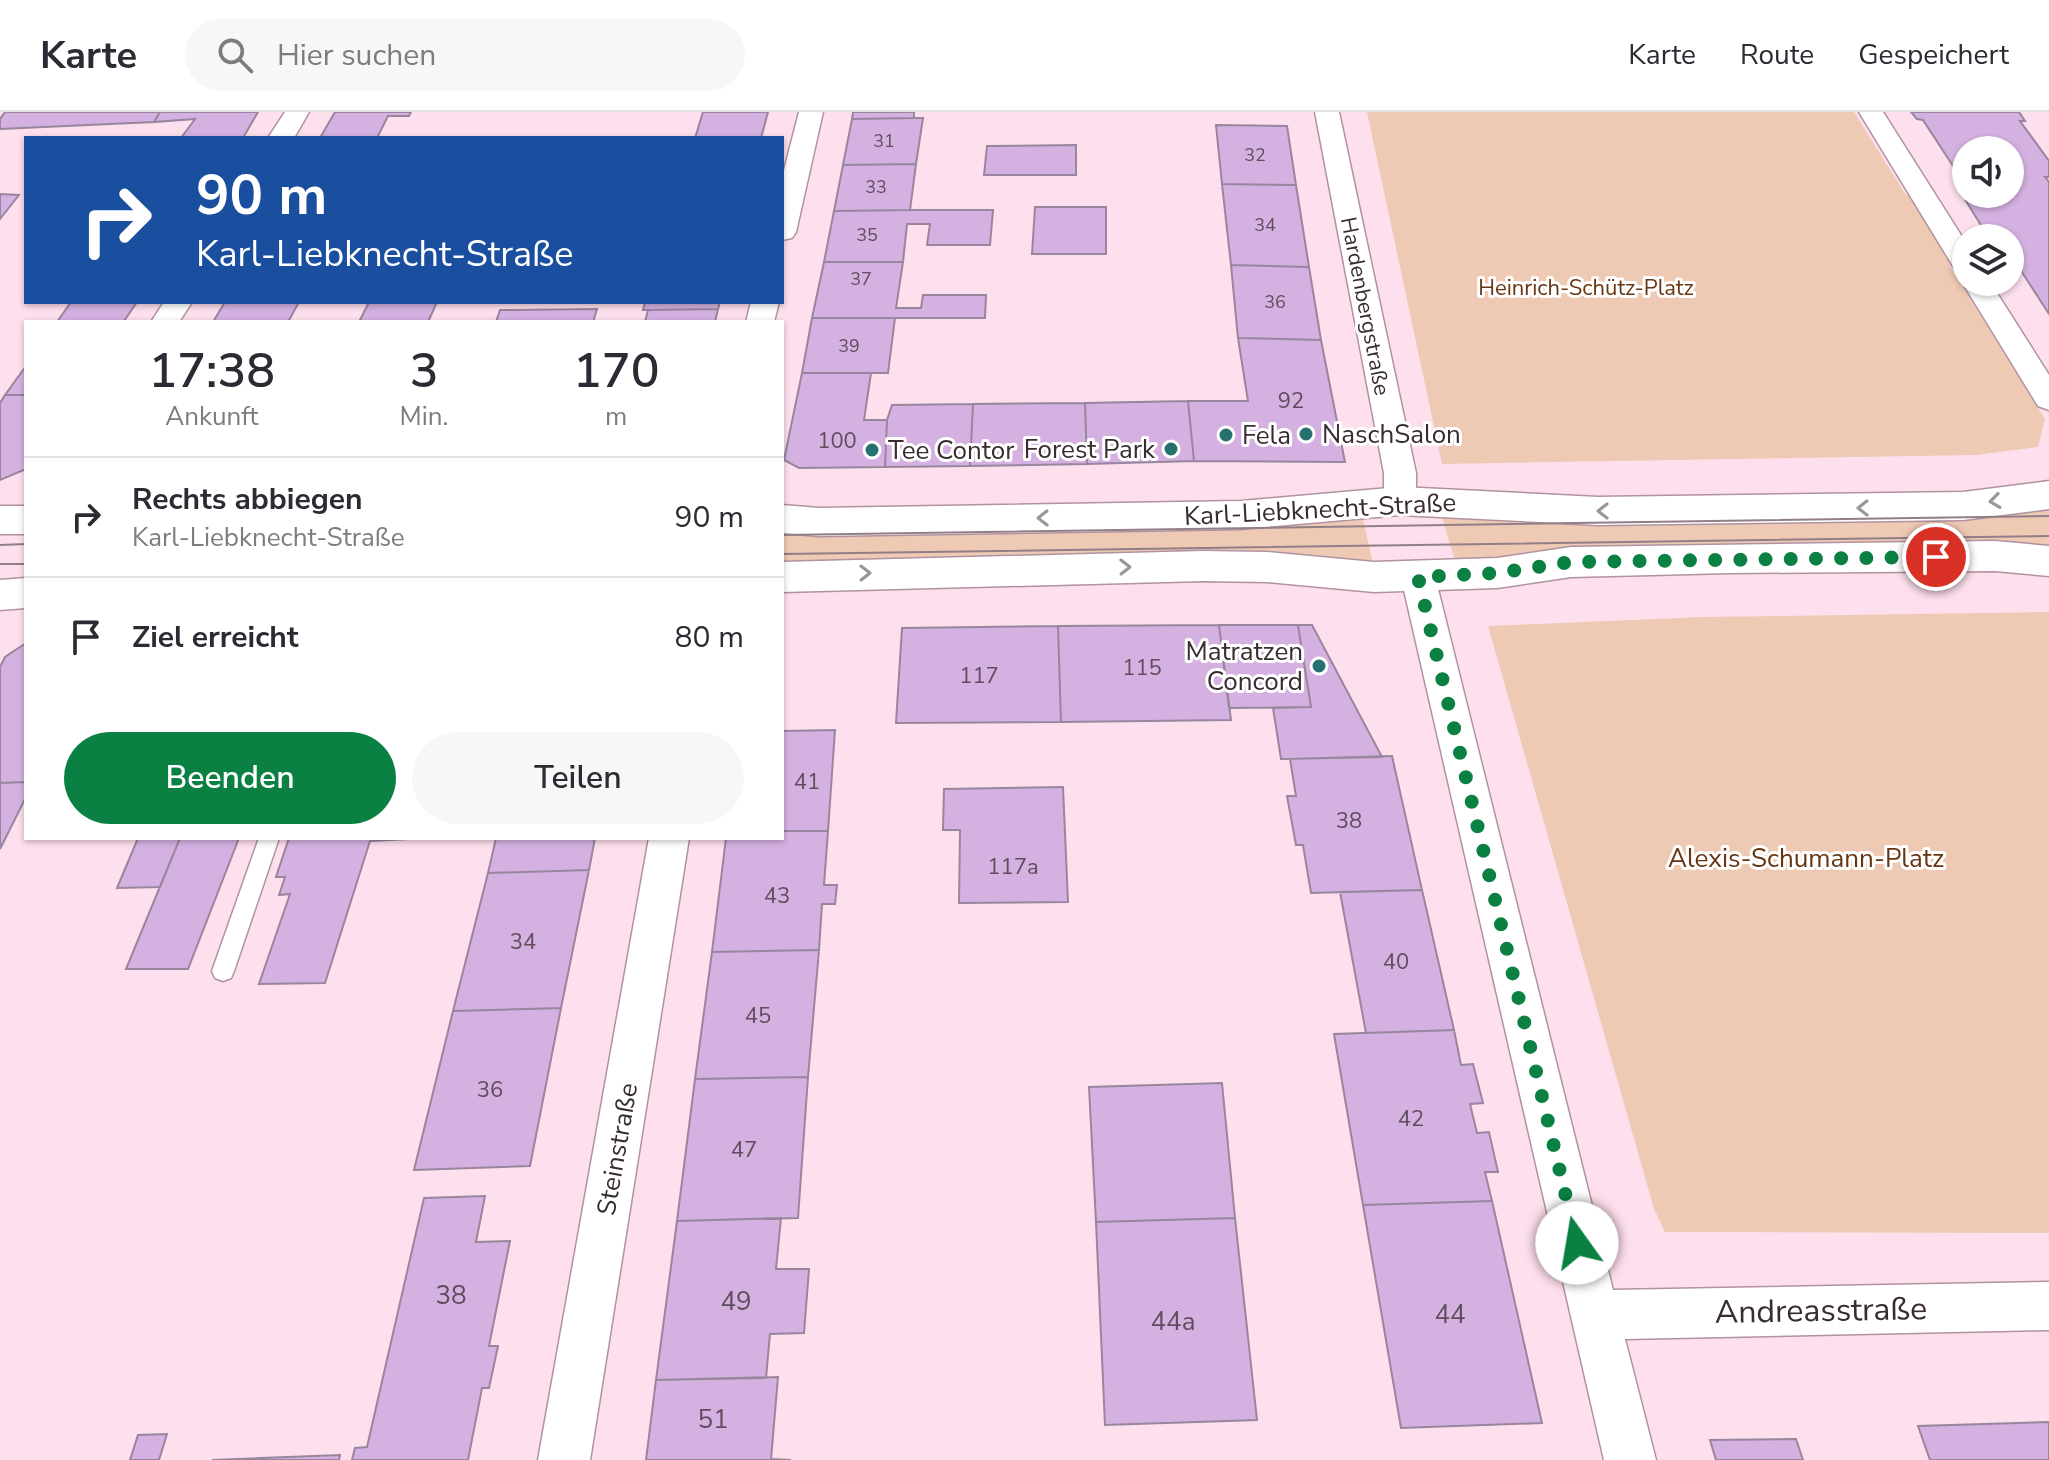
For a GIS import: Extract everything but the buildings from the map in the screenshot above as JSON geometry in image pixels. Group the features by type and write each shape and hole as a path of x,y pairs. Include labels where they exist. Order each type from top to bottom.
{"main road":[{"name":"Karl-Liebknecht-Straße","path":"784,519 819,522 1241,515 1400,501 1613,511 1963,506 2049,495"},
{"path":"0,520 24,520"},
{"name":"Karl-Liebknecht-Straße","path":"784,577 1203,566 1418,577 1497,573 1571,562 1995,556 2049,561"},
{"path":"0,595 24,593"}],"street":[{"path":"282,136 297,112"},
{"path":"784,224 811,112"},
{"name":"Hardenbergstraße","path":"1327,112 1400,473 1400,501"},
{"path":"1871,112 1952,242"},
{"path":"1985,296 2049,399"},
{"path":"1418,577 1630,1460"},
{"name":"Steinstraße","path":"564,1460 669,840"},
{"name":"Andreasstraße","path":"1594,1315 2049,1306"}],"lane":[{"path":"223,971 268,840"}],"green space":[{"name":"Heinrich-Schütz-Platz","path":"1367,112 1854,112 1906,195 1928,196 1952,238 1952,263 1948,263 1952,269 1952,296 1969,296 2045,419 2038,447 1976,455 1442,464"},
{"path":"2045,505 2049,510 2049,549 1457,567 1439,508"},
{"path":"1361,511 1374,568 784,563 784,530"},
{"name":"Alexis-Schumann-Platz","path":"2049,612 2049,1233 1665,1232 1654,1209 1488,626 1702,617"}],"tram line":[{"path":"784,535 2049,516"},
{"path":"784,554 2049,536"},
{"path":"0,545 24,544"},
{"path":"0,564 24,564"}],"place":[{"name":"NaschSalon","path":"1306,434"},
{"name":"Fela","path":"1226,435"},
{"name":"Forest Park","path":"1171,449"},
{"name":"Tee Contor","path":"872,450"},
{"name":"Matratzen Concord","path":"1319,666"}],"route":[{"path":"1577,1243 1418,577 1497,573 1571,562 1936,557"}]}
